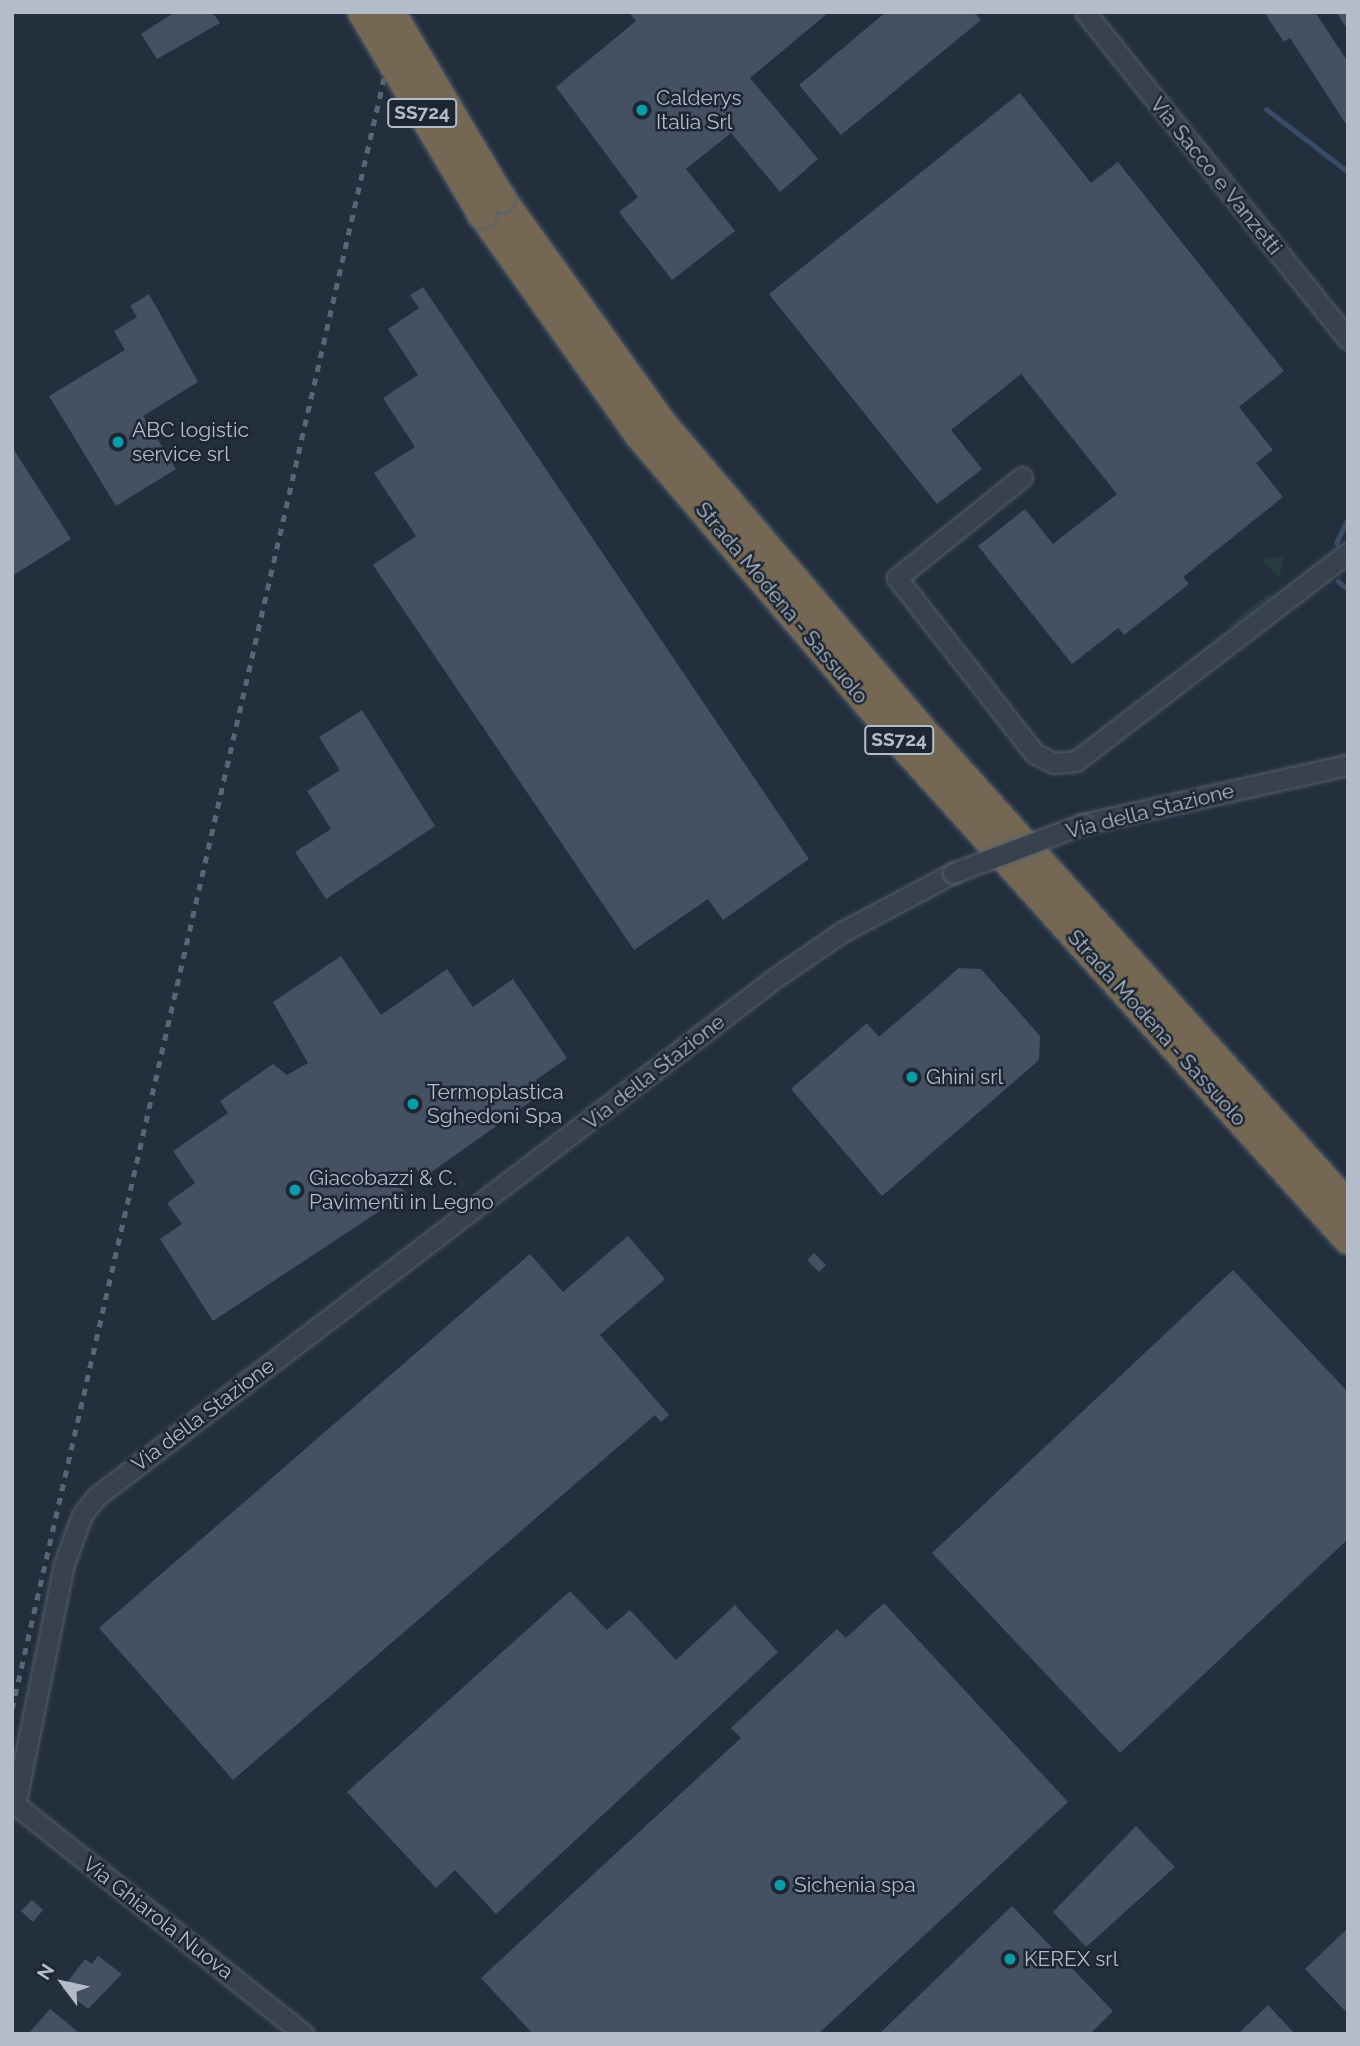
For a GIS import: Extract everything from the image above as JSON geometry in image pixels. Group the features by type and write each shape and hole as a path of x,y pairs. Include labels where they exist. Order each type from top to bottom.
{"highway":[{"name":"Strada Modena - Sassuolo","path":"362,12 492,206 639,435 909,752 1348,1240"},
{"name":"Strada Modena - Sassuolo","path":"391,12 492,206 662,423 926,734 1348,1206"}],"street":[{"name":"Via Sacco e Vanzetti","path":"1085,12 1348,339"},
{"path":"1023,477 897,578 1034,753 1054,763 1076,761 1348,552"},
{"name":"Via della Stazione","path":"14,1803 64,1564 82,1515 96,1497 775,978 842,932 953,873 1083,824 1348,765"},
{"name":"Via Ghiarola Nuova","path":"14,1803 304,2034"}],"green space":[{"path":"1280,556 1285,557 1279,577 1261,560"},
{"path":"1270,593 1272,596 1230,628 1228,625"}],"building":[{"path":"175,12 212,12 220,23 157,59 141,34"},
{"path":"629,12 829,12 750,78 818,159 780,192 731,133 686,169 735,231 672,280 619,212 638,197 556,87 636,21"},
{"name":"Calderys Italia Srl","path":"886,12 974,12 981,20 841,135 799,85"},
{"path":"1264,12 1315,12 1348,62 1348,127 1290,38 1284,42"},
{"path":"1336,12 1348,12 1348,30"},
{"path":"1020,93 1091,183 1118,162 1284,371 1239,407 1273,450 1256,463 1283,497 1183,577 1189,584 1124,635 1118,628 1072,664 978,546 1025,509 1053,544 1117,494 1021,374 951,430 982,469 937,504 769,294"},
{"path":"423,287 809,859 723,920 708,899 634,950 373,565 416,536 374,473 415,447 383,398 418,375 388,329 419,308 410,295"},
{"name":"ABC logistic service srl","path":"149,294 198,382 143,416 176,469 116,506 49,396 125,350 114,331 137,317 130,306"},
{"path":"12,447 71,539 12,576"},
{"path":"362,710 435,826 326,899 295,852 331,829 307,791 340,770 319,737"},
{"path":"341,956 381,1015 447,969 473,1007 513,979 567,1058 536,1080 544,1092 423,1178 415,1167 393,1182 407,1193 213,1321 160,1239 182,1224 167,1203 195,1183 173,1151 228,1113 220,1101 273,1064 287,1075 308,1063 273,1002"},
{"name":"Ghini srl","path":"959,968 981,969 1040,1036 1039,1060 882,1196 791,1089 867,1023 879,1037"},
{"path":"628,1236 665,1279 600,1335 669,1415 661,1422 655,1415 233,1780 99,1628 530,1254 563,1292"},
{"path":"814,1253 826,1265 819,1272 807,1260"},
{"path":"1233,1270 1348,1392 1348,1539 1120,1753 932,1553"},
{"path":"570,1591 607,1630 630,1610 676,1660 735,1605 778,1652 496,1914 455,1870 436,1888 347,1792"},
{"name":"Sichenia spa","path":"884,1603 1068,1802 818,2034 533,2034 481,1978 741,1738 731,1728 837,1629 846,1638"},
{"path":"1136,1826 1175,1867 1086,1947 1053,1912"},
{"path":"32,1900 43,1910 33,1922 21,1911"},
{"name":"KEREX srl","path":"1012,1906 1113,2011 1090,2034 879,2034"},
{"path":"1348,1928 1348,2014 1305,1969"},
{"path":"98,1956 122,1974 88,2009 62,1989 85,1959 92,1964"},
{"path":"1268,2005 1295,2034 1238,2034"},
{"path":"50,2009 77,2031 74,2034 28,2034"}],"waterway":[{"path":"1266,109 1348,172"},
{"path":"1336,543 1348,518"},
{"path":"1338,581 1348,590"}],"railway":[{"path":"12,1709 399,12"}],"place":[{"name":"Calderys Italia Srl","path":"642,110"},
{"name":"ABC logistic service srl","path":"118,442"},
{"name":"Ghini srl","path":"912,1077"},
{"name":"Termoplastica Sghedoni Spa","path":"413,1104"},
{"name":"Giacobazzi & C. Pavimenti in Legno","path":"295,1190"},
{"name":"Sichenia spa","path":"780,1885"},
{"name":"KEREX srl","path":"1010,1959"}]}
